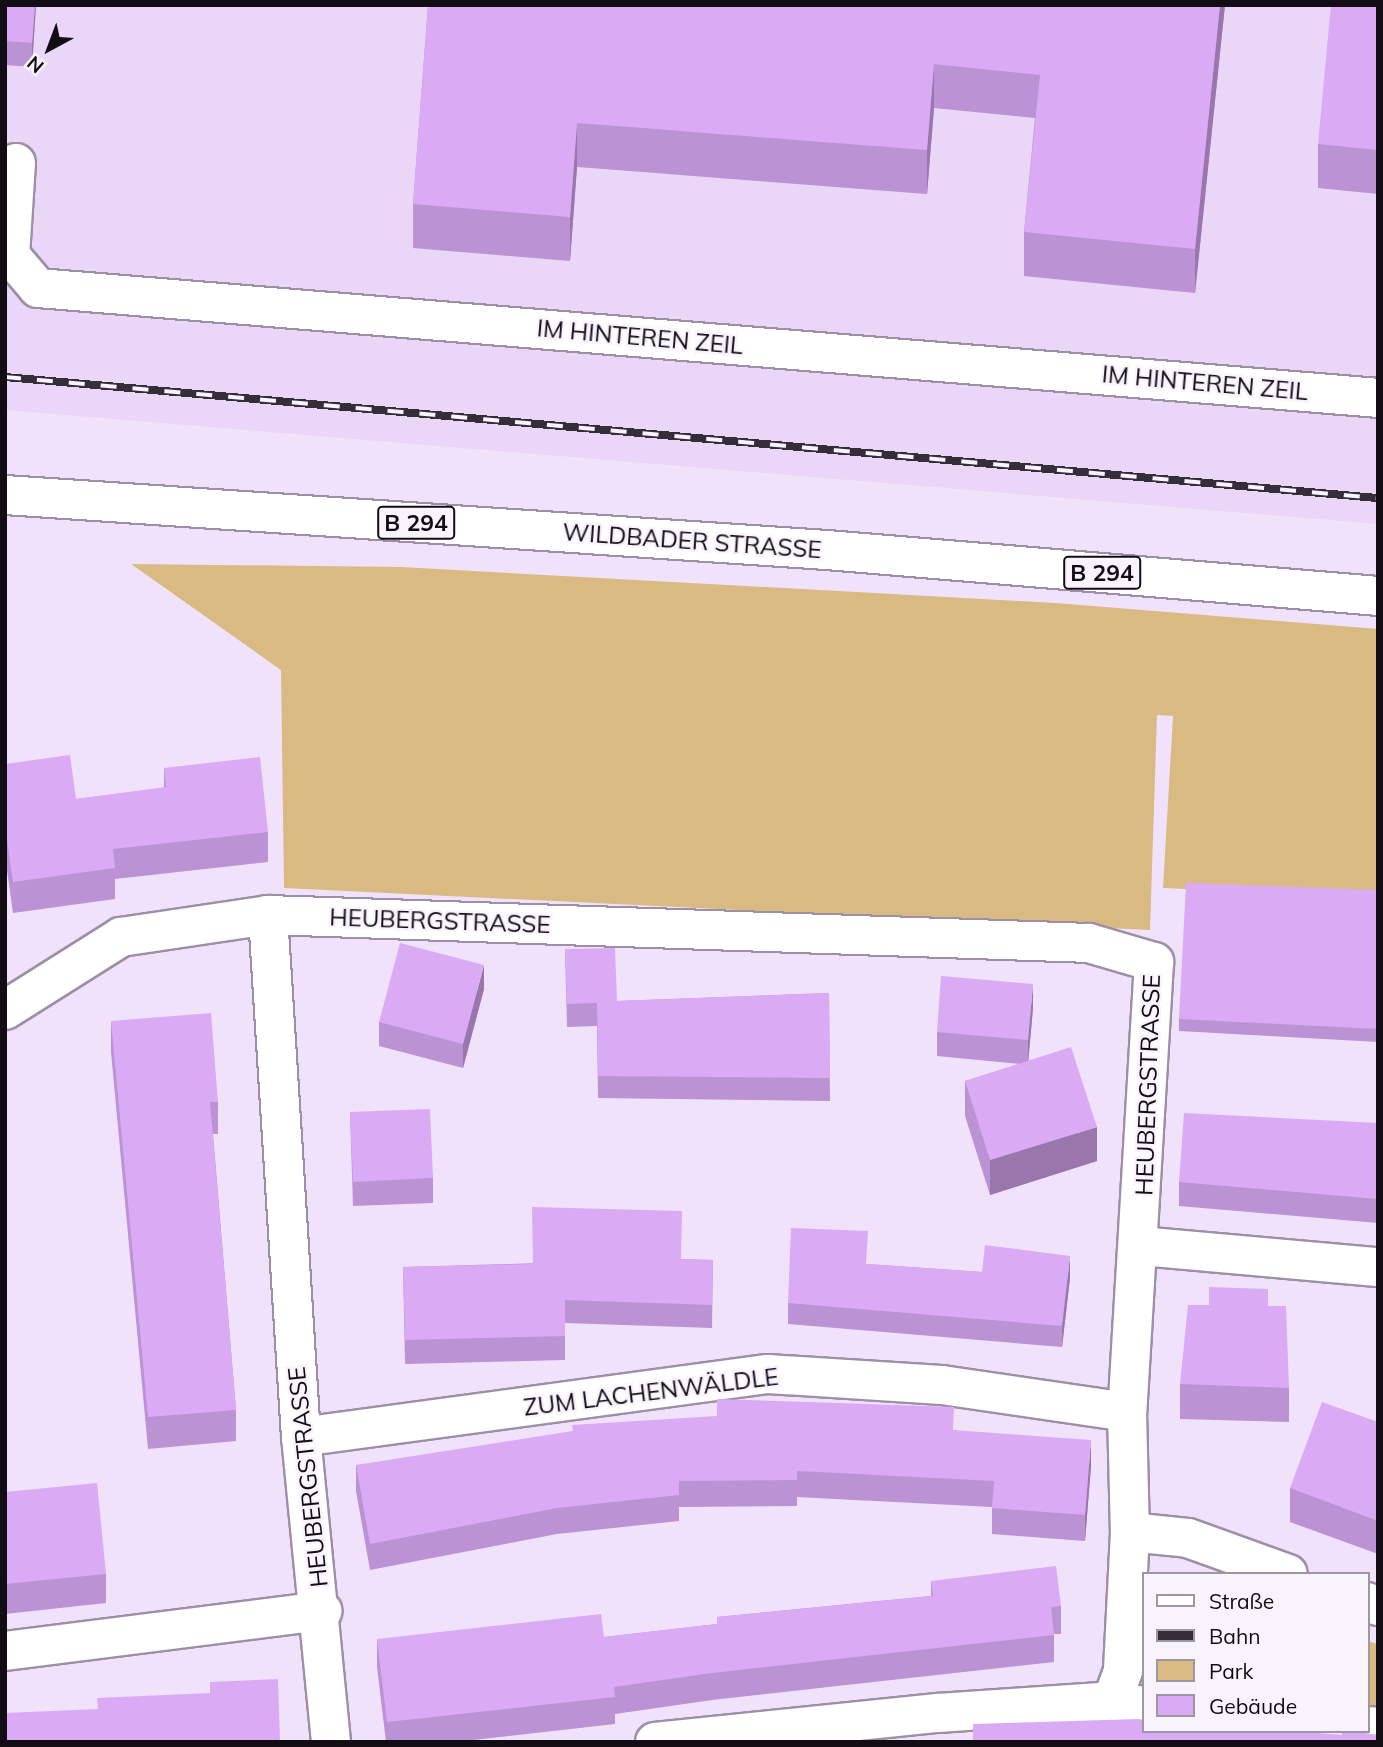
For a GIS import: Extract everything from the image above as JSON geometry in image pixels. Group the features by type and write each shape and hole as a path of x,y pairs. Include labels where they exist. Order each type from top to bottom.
{"street":[{"name":"IM HINTEREN ZEIL","path":"16,163 10,255 38,288 1378,398"},
{"name":"WILDBADER STRASSE","path":"5,495 827,550 1378,596"},
{"path":"5,1010 121,937 268,915"},
{"name":"HEUBERGSTRASSE","path":"331,1742 322,1611 301,1437 268,915 1090,943 1154,962 1141,1246 1127,1412 1130,1532 1123,1671 1128,1703"},
{"path":"1141,1246 1378,1267"},
{"name":"ZUM LACHENWÄLDLE","path":"301,1437 768,1374 942,1385 1127,1412"},
{"path":"1130,1532 1188,1538 1282,1572"},
{"path":"5,1651 322,1611"},
{"path":"655,1742 938,1727 1128,1703"}],"shaded area":[{"path":"5,5 1378,5 1378,524 5,410"}],"green space":[{"path":"131,564 401,567 1056,603 1378,629 1378,898 1163,888 1173,716 1157,715 1150,930 284,888 281,670"},
{"path":"1369,1642 1378,1644 1378,1711 1369,1709"}],"building":[{"path":"5,5 35,5 32,43 5,41"},
{"path":"428,5 1220,5 1195,249 1024,232 1040,75 934,64 927,150 577,123 570,217 413,204"},
{"path":"1331,5 1378,5 1378,150 1318,144"},
{"path":"70,755 76,799 166,787 164,768 260,757 268,832 113,849 115,868 13,882 5,826 5,764"},
{"path":"1186,883 1378,890 1378,1029 1179,1019"},
{"path":"400,943 484,965 463,1044 379,1022"},
{"path":"615,948 617,1001 829,993 830,1078 598,1076 597,1003 567,1004 565,949"},
{"path":"941,976 1033,984 1028,1040 937,1032"},
{"path":"211,1013 218,1102 210,1102 236,1410 148,1417 111,1021"},
{"path":"1071,1047 1097,1127 990,1160 965,1081"},
{"path":"430,1109 433,1178 353,1182 350,1112"},
{"path":"1184,1113 1378,1123 1378,1199 1179,1182"},
{"path":"532,1207 682,1211 681,1259 713,1260 712,1305 565,1300 565,1336 405,1340 403,1267 533,1264"},
{"path":"791,1228 868,1231 866,1264 982,1272 985,1245 1070,1256 1062,1326 788,1303"},
{"path":"1209,1287 1268,1289 1268,1306 1286,1306 1289,1388 1180,1384 1188,1305 1209,1305"},
{"path":"717,1399 954,1407 953,1430 1091,1440 1085,1515 992,1508 994,1481 797,1471 797,1480 679,1481 679,1495 557,1508 370,1544 356,1465 573,1431 572,1425 717,1416"},
{"path":"1322,1402 1378,1422 1378,1521 1290,1488"},
{"path":"97,1483 106,1574 5,1584 5,1492"},
{"path":"1056,1566 1061,1606 1051,1607 1054,1635 712,1673 614,1687 615,1697 387,1722 377,1639 601,1614 604,1637 717,1624 717,1617 933,1596 931,1581"},
{"path":"278,1679 280,1742 5,1742 5,1713 98,1709 97,1698 210,1693 210,1682"},
{"path":"1139,1719 1142,1720 1142,1733 1365,1733 1378,1735 1378,1742 973,1742 973,1724"}],"railway":[{"path":"5,377 1378,498"}]}
